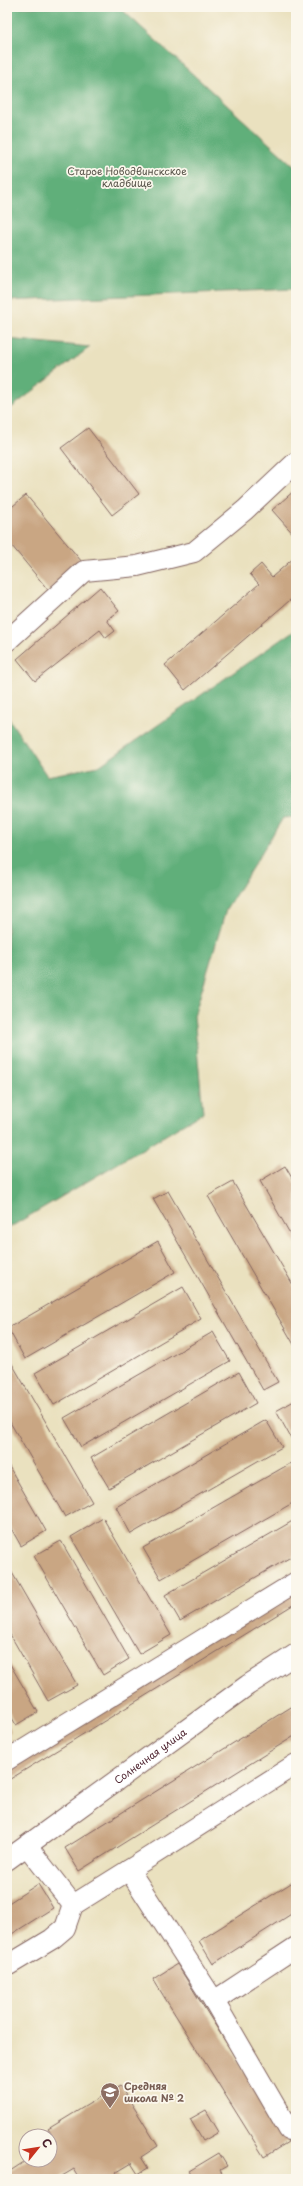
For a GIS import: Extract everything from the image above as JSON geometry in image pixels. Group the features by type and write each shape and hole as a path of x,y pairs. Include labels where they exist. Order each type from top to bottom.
{"street":[{"path":"7,641 84,571 137,566 194,552 245,510 296,462"},
{"path":"7,1760 296,1582"},
{"name":"Солнечная улица","path":"7,1860 248,1684 296,1654"},
{"path":"7,1966 52,1939 65,1928 73,1905 296,1764"},
{"path":"27,1846 73,1905"},
{"path":"129,1870 214,2001 288,2130 296,2128"},
{"path":"214,2001 296,1947"}],"green space":[{"name":"Старое Новодвинскское кладбище","path":"7,7 119,7 296,168 296,289 7,301"},
{"path":"7,339 90,347 7,411"},
{"path":"296,629 296,817 283,818 226,910 194,1016 203,1113 7,1229 7,716 47,776 99,766"}],"building":[{"path":"88,428 139,494 112,515 61,448"},
{"path":"295,490 296,491 296,537 272,510"},
{"path":"26,495 82,562 49,591 7,540 7,511"},
{"path":"296,556 296,595 185,690 165,665 259,584 250,574 261,564 272,577"},
{"path":"100,587 119,611 107,620 115,631 106,638 100,630 35,681 17,659"},
{"path":"285,1166 296,1185 296,1244 260,1181"},
{"path":"233,1182 296,1290 296,1348 208,1196"},
{"path":"168,1191 278,1382 263,1390 153,1199"},
{"path":"158,1241 175,1272 25,1359 8,1328"},
{"path":"183,1287 201,1319 54,1405 35,1373"},
{"path":"213,1332 230,1361 81,1447 64,1418"},
{"path":"7,1355 92,1502 65,1517 7,1417"},
{"path":"239,1372 256,1403 109,1488 91,1458"},
{"path":"294,1401 296,1404 296,1447 276,1411"},
{"path":"266,1420 282,1447 131,1534 116,1507"},
{"path":"7,1463 46,1531 21,1546 7,1521"},
{"path":"291,1463 296,1472 296,1501 161,1579 143,1548"},
{"path":"103,1518 171,1635 139,1654 71,1537"},
{"path":"296,1519 296,1554 180,1621 165,1595"},
{"path":"61,1541 129,1659 103,1675 34,1556"},
{"path":"7,1564 77,1685 48,1701 7,1629"},
{"path":"296,1585 296,1603 7,1781 7,1763"},
{"path":"7,1659 38,1712 16,1725 7,1709"},
{"path":"296,1704 296,1735 79,1871 65,1848"},
{"path":"7,1724 11,1731 7,1734"},
{"path":"296,1880 296,1911 213,1964 199,1941"},
{"path":"38,1884 53,1908 7,1937 7,1904"},
{"path":"177,1964 288,2142 264,2157 153,1979"},
{"path":"120,2085 158,2146 141,2157 148,2168 138,2174 131,2163 116,2172 121,2179 80,2179 74,2169 57,2179 7,2179 7,2173 18,2166 18,2168 58,2168 58,2128 50,2128"},
{"path":"206,2110 219,2132 203,2141 190,2119"},
{"path":"219,2153 227,2166 220,2170 225,2179 194,2179 189,2171"}],"place":[{"name":"Средняя школа № 2","path":"110,2109"}]}
